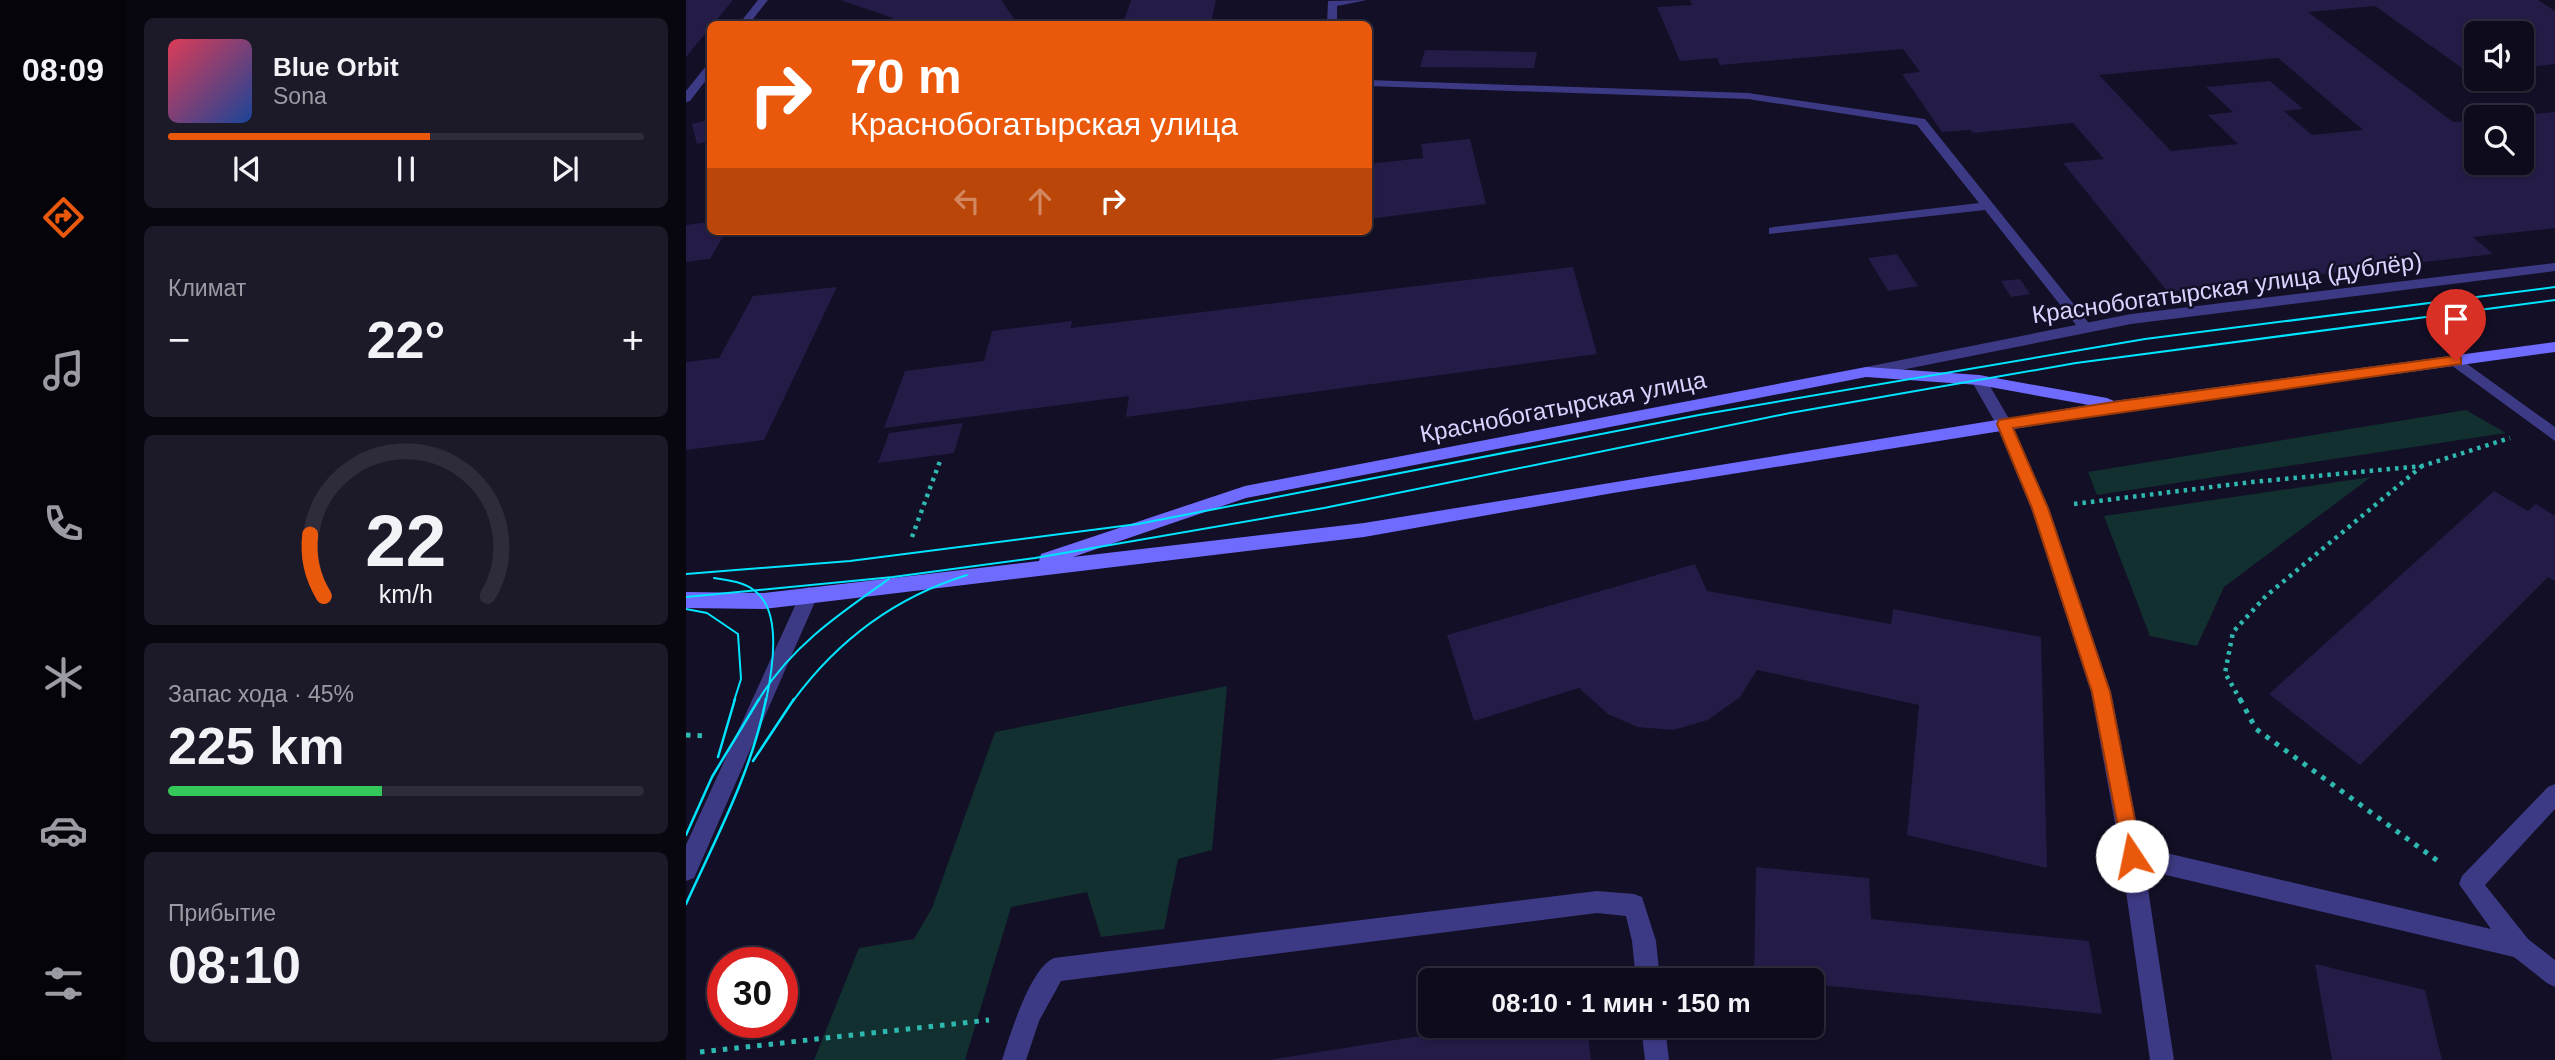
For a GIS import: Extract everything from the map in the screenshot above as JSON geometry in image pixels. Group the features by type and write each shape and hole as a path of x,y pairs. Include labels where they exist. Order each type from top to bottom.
{"main road":[{"name":"Краснобогатырская улица","path":"686,600 729,602 809,596 973,578 1024,568 1364,530 1626,484 2120,406 2555,347"},
{"name":"Краснобогатырская улица","path":"1024,568 1156,520 1245,492 1866,372 1979,380 2120,406"}],"street":[{"path":"746,21 764,0"},
{"path":"1332,21 1332,2 1362,0"},
{"path":"686,99 707,72"},
{"path":"1372,83 1748,96 1921,122 2085,327"},
{"path":"1773,231 1989,206"},
{"name":"Краснобогатырская улица (дублёр)","path":"1866,372 2085,327 2555,267"},
{"path":"2456,361 2549,431"},
{"path":"1979,380 2004,424 2040,508 2101,692 2132,856 2162,1060"},
{"path":"686,870 809,596"},
{"path":"2555,794 2470,884 2520,947 2555,975"},
{"path":"2132,856 2520,947"},
{"path":"1014,1060 1028,1016 1054,970 1597,902 1634,905 1644,941 1647,968"},
{"path":"1654,1038 1657,1060"}],"path":[{"path":"2040,508 2252,482 2421,466 2549,431"},
{"path":"912,537 940,461"},
{"path":"2421,466 2266,596 2233,632 2225,673 2256,729 2470,884"},
{"path":"686,735 709,736"},
{"path":"700,1052 1028,1016"}],"green space":[{"path":"2466,410 2506,433 2097,495 2088,472"},
{"path":"2371,477 2224,587 2197,646 2150,636 2104,516"},
{"path":"1227,686 1212,850 1178,859 1164,929 1101,937 1087,892 1011,907 965,1060 814,1060 859,948 914,939 932,908 995,732"}],"building":[{"path":"686,0 733,0 716,21 707,21 707,32 686,57"},
{"path":"840,0 1001,0 1016,21 895,21"},
{"path":"1131,0 1216,0 1212,21 1124,21"},
{"path":"1690,0 2538,0 2555,11 2555,64 2534,67 2534,21 2464,21 2464,69 2375,6 2308,12 2453,122 2464,121 2464,175 2534,175 2534,114 2555,112 2555,228 2473,237 2493,254 2168,292 2063,163 2104,159 2073,123 1973,133 1970,130 1942,132 1902,74 1920,72 1903,49 1720,65 1717,58 1680,61 1657,7 1692,5","holes":["2278,58 2363,130 2312,135 2284,111 2303,109 2270,81 2206,87 2233,112 2208,115 2238,144 2171,151 2099,75"]},
{"path":"1425,50 1537,52 1534,68 1420,67"},
{"path":"707,120 707,142 697,144 692,124"},
{"path":"1470,139 1486,204 1372,218 1372,164 1423,158 1421,144"},
{"path":"707,222 707,235 724,235 710,259 686,262 686,225"},
{"path":"1897,254 1918,286 1888,291 1868,258"},
{"path":"1573,267 1597,354 1126,417 1129,396 884,428 905,371 984,361 992,331 1072,321 1071,328"},
{"path":"2020,279 2030,294 2011,297 2001,281"},
{"path":"837,287 764,440 686,450 686,362 719,358 753,296"},
{"path":"963,423 954,453 878,463 889,433"},
{"path":"2494,491 2528,511 2536,504 2555,516 2555,581 2548,577 2360,765 2269,694"},
{"path":"1695,564 1707,591 1891,624 1893,609 2041,637 2047,868 1907,835 1919,705 1757,670 1740,697 1708,720 1673,730 1637,727 1608,714 1579,688 1474,721 1447,635"},
{"path":"1756,867 1869,878 1871,919 2089,941 2102,1014 1824,985 1824,968 1754,968"},
{"path":"2315,964 2425,990 2442,1060 2332,1060"},
{"path":"1418,1036 1588,1038 1591,1060 1268,1060"}],"tram line":[{"path":"686,574 850,561 1138,524 1699,415 2145,339 2555,287"},
{"path":"754,590 893,577 1035,558 1324,508 1790,413 2076,363 2555,300"},
{"path":"793,701 829,659 870,624 916,596 967,575"},
{"path":"714,578 746,585 754,590"},
{"path":"770,683 816,633 889,579"},
{"path":"686,597 754,590"},
{"path":"754,590 764,601 772,627 773,659 770,683"},
{"path":"686,609 707,613 738,634 741,679 734,701"},
{"path":"758,701 770,683"},
{"path":"766,701 770,683"},
{"path":"718,757 735,699"},
{"path":"686,835 712,777 759,699"},
{"path":"686,904 742,778 760,726 766,699"},
{"path":"753,761 794,699"}],"route":[{"path":"2132,856 2101,692 2040,508 2004,424 2456,361"}]}
